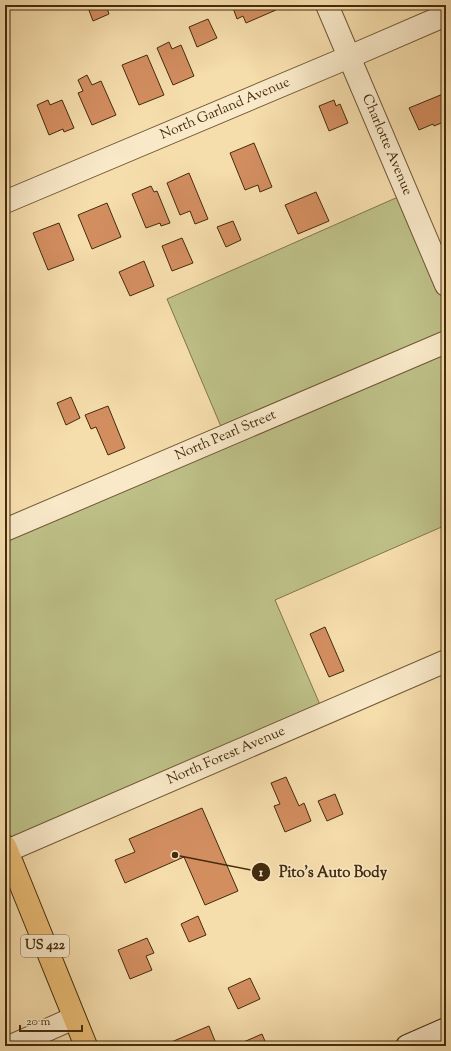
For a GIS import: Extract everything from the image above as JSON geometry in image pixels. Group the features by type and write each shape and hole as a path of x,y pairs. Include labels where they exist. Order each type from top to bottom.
{"highway":[{"name":"US 422","path":"6,849 86,1046"}],"street":[{"name":"Charlotte Avenue","path":"327,5 446,285"},
{"name":"North Garland Avenue","path":"5,202 446,15"},
{"name":"North Pearl Street","path":"5,530 446,342"},
{"name":"North Forest Avenue","path":"6,849 446,661"},
{"path":"11,1046 74,1018"},
{"path":"407,1046 446,1029"}],"green space":[{"path":"407,193 446,285 446,525 275,600 324,714 5,846 5,530 225,436 167,299"}],"building":[{"path":"87,5 106,5 109,14 93,21"},
{"path":"232,5 281,5 275,7 276,10 246,23 243,16 237,19"},
{"path":"208,19 217,38 197,47 189,27"},
{"path":"169,42 172,49 181,45 194,76 173,85 157,48"},
{"path":"147,55 164,95 139,105 122,65"},
{"path":"87,75 92,85 101,81 116,115 92,125 78,93 83,91 78,80"},
{"path":"443,94 446,100 446,121 434,126 433,124 419,130 409,108"},
{"path":"48,100 50,105 62,100 74,128 64,132 63,129 49,135 37,105"},
{"path":"334,100 336,106 340,104 348,123 329,131 319,106"},
{"path":"254,143 272,187 260,192 258,185 245,190 230,153"},
{"path":"189,173 208,219 195,224 190,211 180,215 167,183"},
{"path":"151,186 154,192 157,191 170,223 161,226 160,223 146,228 132,194"},
{"path":"316,192 329,221 298,234 285,205"},
{"path":"107,203 121,237 92,249 78,215"},
{"path":"233,221 241,240 226,247 217,227"},
{"path":"59,223 74,260 48,270 33,233"},
{"path":"182,238 193,263 172,271 162,246"},
{"path":"144,261 154,286 130,296 119,272"},
{"path":"71,397 80,418 66,425 57,403"},
{"path":"108,406 125,448 108,455 96,427 91,429 85,415"},
{"path":"325,627 344,671 329,677 310,634"},
{"path":"286,777 299,806 304,803 311,821 285,832 274,806 280,804 271,783"},
{"path":"335,794 343,814 327,821 318,801"},
{"path":"202,808 238,891 205,905 184,857 125,883 115,860 135,852 129,839"},
{"path":"198,916 206,935 189,942 181,924"},
{"path":"147,938 154,953 146,956 152,970 130,979 118,950"},
{"path":"250,978 260,999 238,1009 228,988"},
{"path":"209,1026 217,1046 162,1046"},
{"path":"262,1034 267,1046 240,1046 239,1044"}],"place":[{"name":"Pito's Auto Body","path":"175,855"}]}
